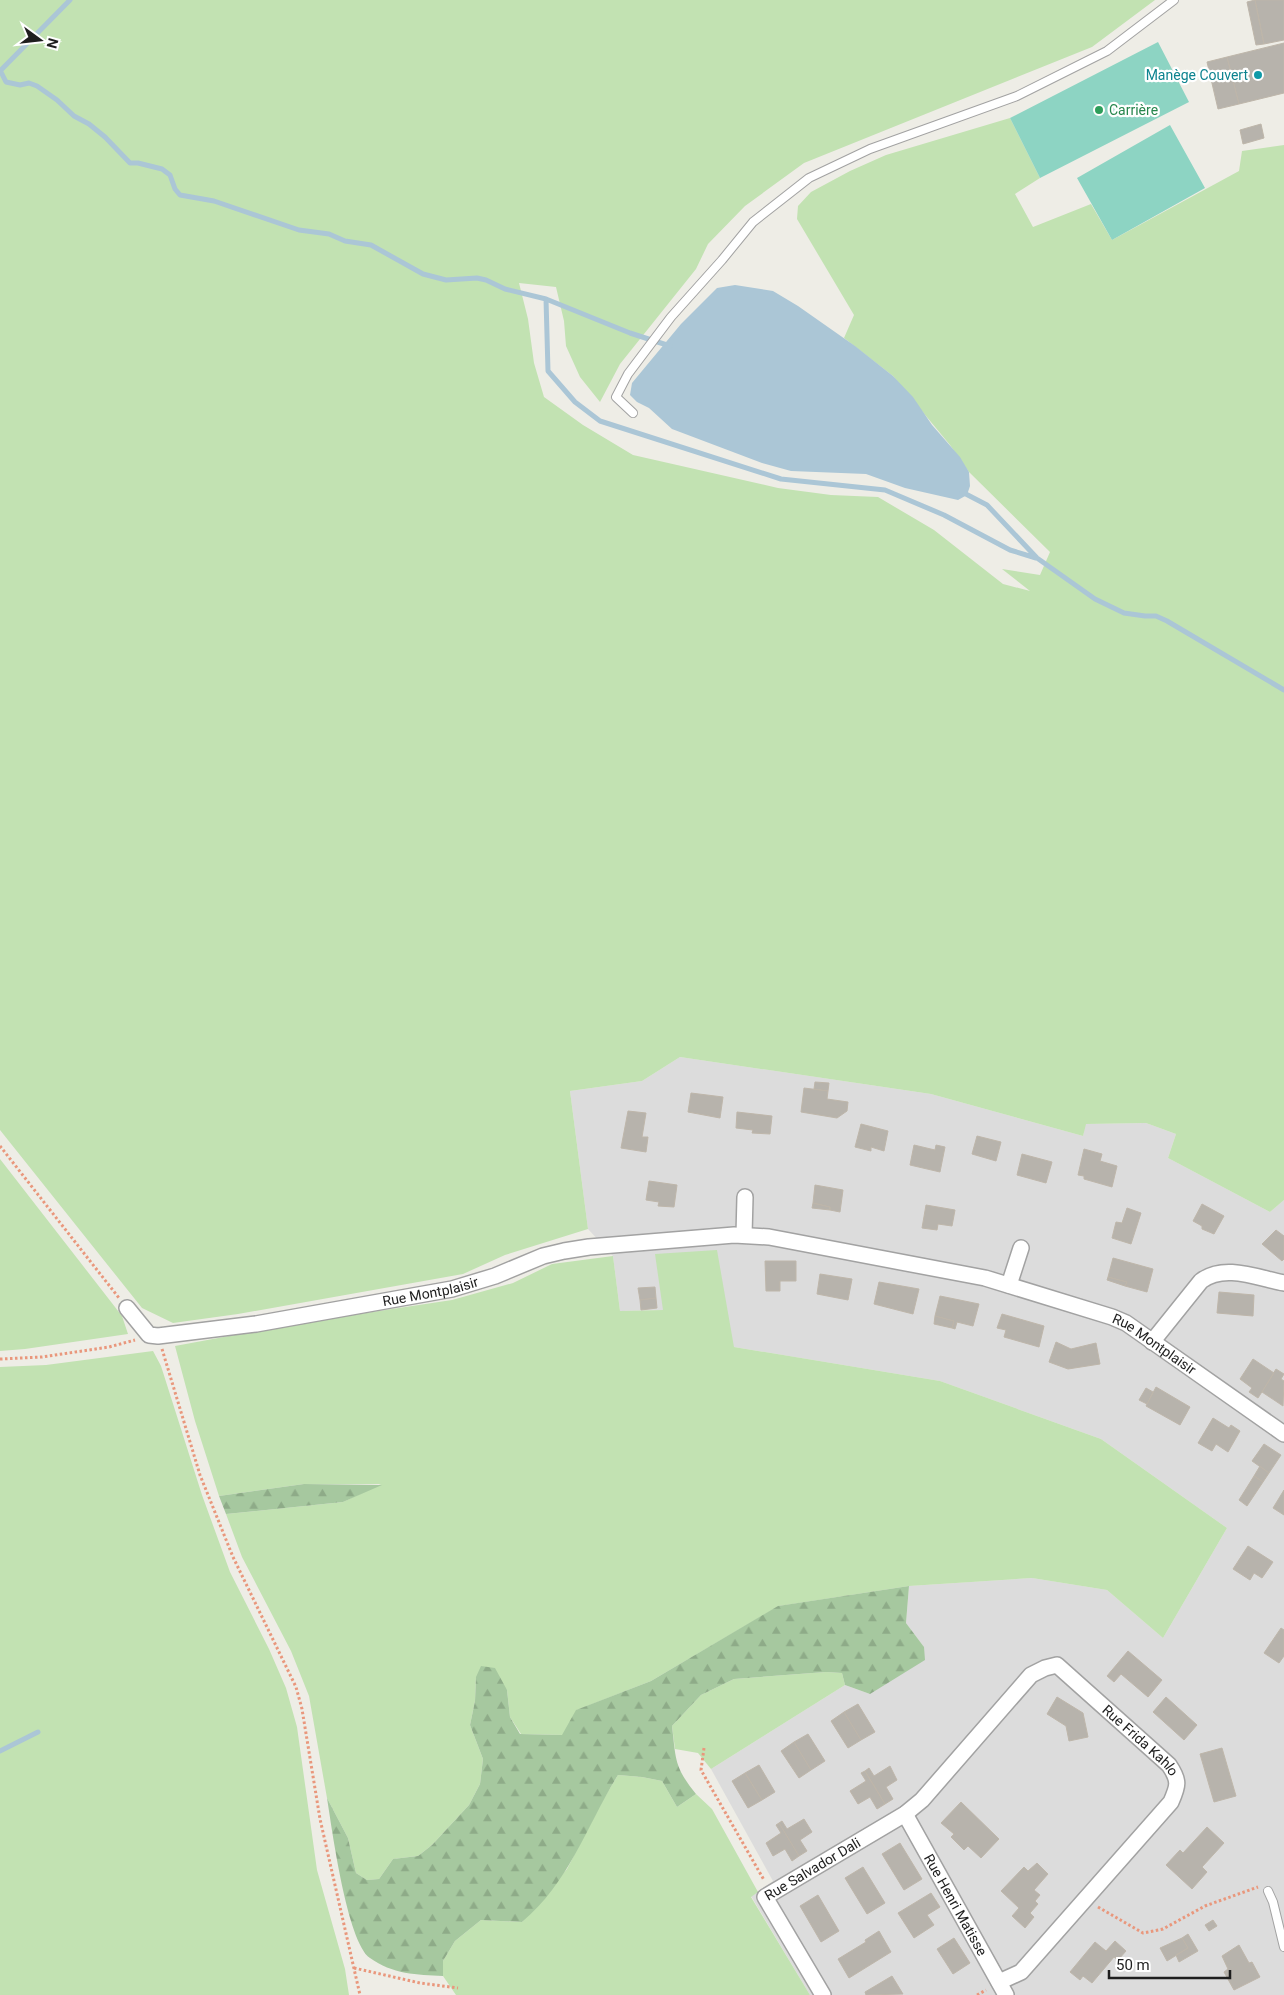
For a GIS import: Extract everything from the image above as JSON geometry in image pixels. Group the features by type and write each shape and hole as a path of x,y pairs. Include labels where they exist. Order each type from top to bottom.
{"street":[{"path":"744,1235 745,1197"},
{"name":"Rue Montplaisir","path":"154,1336 256,1324 452,1289 475,1283 543,1256 564,1251 712,1236 744,1235 769,1237 985,1278 1112,1317 1126,1323 1284,1434"},
{"path":"1009,1285 1021,1248"},
{"path":"1152,1342 1201,1281 1209,1275 1230,1272 1284,1284"},
{"path":"127,1308 154,1336"},
{"name":"Rue Frida Kahlo","path":"905,1814 922,1800 1031,1674 1057,1665 1169,1765 1175,1774 1178,1786 1171,1802 1021,1972 1003,1988"},
{"name":"Rue Salvador Dali","path":"823,1995 765,1897 905,1814"},
{"name":"Rue Henri Matisse","path":"905,1814 1003,1988"}],"lane":[{"path":"633,413 616,398 628,374 660,331 753,222 808,178 870,149 1025,92 1107,51 1174,0"},
{"path":"1268,1891 1273,1902 1284,1947"}],"path":[{"path":"0,1146 127,1308"},
{"path":"0,1359 42,1356 109,1346 154,1336 200,1475 234,1556 296,1687 322,1829 360,1995"},
{"path":"704,1748 700,1770 772,1893"},
{"path":"1086,1900 1143,1933 1163,1929 1205,1906 1257,1887 1268,1891"},
{"path":"354,1968 420,1983 458,1988"}],"shaded area":[{"path":"680,1057 931,1094 1083,1136 1085,1124 1146,1123 1176,1134 1168,1158 1270,1212 1284,1200 1284,1995 810,1995 751,1896 773,1881 711,1769 845,1685 870,1694 924,1647 906,1623 909,1586 1032,1578 1107,1590 1163,1638 1227,1528 1101,1439 940,1381 734,1347 664,1310 620,1311 613,1256 588,1229 570,1091 642,1081"}],"green space":[{"path":"0,0 1155,0 1092,47 804,163 745,206 708,244 696,269 620,364 600,402 580,377 566,346 564,321 556,287 519,283 528,319 534,363 544,397 583,425 633,455 778,488 831,495 878,497 934,530 1003,584 1030,591 1002,569 1040,575 1050,552 969,472 950,445 893,376 844,338 854,315 797,219 798,206 811,192 850,171 886,155 1010,118 1040,178 1015,194 1033,227 1091,204 1112,240 1239,171 1242,151 1284,145 1284,1200 1270,1212 1168,1158 1176,1134 1146,1123 1086,1124 1083,1136 931,1094 680,1057 642,1081 570,1091 588,1229 505,1255 463,1274 238,1314 173,1323 142,1308 0,1130"},
{"name":"Carrière","path":"1158,42 1189,102 1040,178 1010,118"},
{"path":"1170,125 1205,188 1112,240 1077,178"},
{"path":"0,1159 122,1316 128,1334 0,1351"},
{"path":"717,1250 734,1347 940,1381 1101,1439 1227,1528 1163,1638 1107,1590 1032,1578 909,1586 779,1606 651,1681 577,1710 563,1735 521,1734 510,1717 507,1690 476,1677 475,1701 470,1725 483,1759 480,1784 469,1805 432,1845 418,1856 393,1859 379,1879 367,1880 356,1873 348,1838 327,1798 309,1696 291,1651 242,1557 226,1514 343,1502 381,1484 304,1484 219,1496 195,1421 175,1346 299,1323 452,1300 513,1283 552,1264 613,1256 620,1311 663,1310 655,1254"},
{"path":"153,1351 161,1366 202,1495 230,1572 269,1649 286,1688 297,1727 317,1870 345,1969 349,1995 0,1995 0,1367 46,1365"},
{"path":"304,1484 382,1485 343,1502 226,1514 219,1496"},
{"path":"909,1586 906,1623 924,1647 925,1660 870,1694 845,1685 842,1673 826,1672 734,1679 701,1695 672,1726 677,1762 684,1777 696,1794 677,1807 662,1781 618,1775 565,1872 538,1907 522,1922 481,1920 455,1941 443,1961 443,1976 414,1974 387,1967 370,1958 362,1948 354,1931 342,1884 327,1798 348,1838 356,1873 367,1880 379,1879 393,1859 418,1856 432,1845 469,1805 480,1784 483,1759 470,1725 475,1701 476,1677 481,1666 495,1668 507,1690 510,1717 520,1734 562,1735 576,1710 651,1681 778,1606"},
{"path":"826,1672 842,1673 845,1685 711,1769 698,1753 675,1749 672,1726 701,1695 734,1679"},
{"path":"618,1775 662,1781 677,1807 696,1794 712,1809 758,1892 751,1897 810,1995 456,1995 443,1976 443,1961 455,1941 481,1920 522,1922 567,1869"}],"water":[{"path":"735,285 773,291 855,346 893,376 913,397 932,425 960,457 969,472 970,486 967,495 958,500 905,488 866,474 791,471 762,463 672,429 649,408 637,402 630,395 632,383 681,324 717,288"}],"building":[{"path":"1255,0 1264,44 1256,45 1247,2"},
{"path":"1255,0 1284,0 1284,40 1264,44"},
{"name":"Manège Couvert","path":"1284,43 1284,93 1239,104 1227,57"},
{"path":"1227,57 1239,104 1218,109 1207,62"},
{"path":"1261,124 1264,138 1243,144 1240,130"},
{"path":"815,1082 829,1083 828,1091 814,1089"},
{"path":"804,1088 828,1091 827,1099 848,1102 847,1111 837,1118 801,1112"},
{"path":"691,1093 723,1097 720,1118 688,1112"},
{"path":"628,1111 646,1113 642,1137 648,1137 646,1152 621,1148"},
{"path":"737,1112 772,1116 770,1134 752,1133 753,1130 736,1128"},
{"path":"861,1124 888,1131 884,1151 871,1147 871,1151 855,1147"},
{"path":"977,1136 1001,1142 996,1161 972,1154"},
{"path":"914,1145 935,1150 936,1145 945,1147 940,1172 910,1165"},
{"path":"1084,1149 1102,1154 1100,1161 1117,1166 1112,1187 1084,1179 1084,1176 1078,1175"},
{"path":"1022,1154 1052,1162 1046,1183 1017,1175"},
{"path":"649,1181 677,1185 674,1207 658,1206 659,1202 646,1200"},
{"path":"815,1185 843,1190 840,1212 830,1210 830,1207 813,1203"},
{"path":"813,1203 830,1207 830,1210 812,1208"},
{"path":"1202,1204 1224,1216 1214,1234 1202,1229 1202,1226 1193,1221"},
{"path":"926,1205 955,1210 952,1226 938,1224 937,1230 922,1228"},
{"path":"1127,1208 1141,1213 1131,1244 1112,1238 1116,1222 1122,1223"},
{"path":"1276,1230 1284,1236 1284,1259 1282,1261 1262,1244"},
{"path":"1113,1258 1153,1269 1147,1292 1125,1286 1127,1282 1108,1277"},
{"path":"765,1261 796,1261 796,1281 780,1281 780,1291 766,1291"},
{"path":"820,1274 852,1279 848,1300 817,1294"},
{"path":"1108,1277 1127,1282 1125,1286 1107,1280"},
{"path":"879,1282 919,1289 913,1314 874,1304"},
{"path":"655,1287 656,1298 640,1300 638,1288"},
{"path":"1219,1292 1254,1295 1253,1316 1217,1313"},
{"path":"940,1296 979,1304 973,1326 957,1322 955,1329 952,1328 954,1321 935,1316"},
{"path":"656,1298 657,1308 641,1310 640,1300"},
{"path":"1002,1314 1044,1326 1039,1347 1004,1337 1006,1330 997,1328"},
{"path":"935,1316 954,1321 952,1328 934,1324"},
{"path":"1056,1342 1071,1349 1096,1343 1100,1364 1068,1369 1049,1362"},
{"path":"1253,1359 1274,1373 1258,1398 1249,1392 1252,1388 1240,1379"},
{"path":"1276,1369 1284,1374 1281,1379 1284,1381 1283,1406 1262,1392"},
{"path":"1156,1387 1190,1407 1180,1425 1146,1406"},
{"path":"1146,1388 1153,1392 1147,1404 1139,1400"},
{"path":"1213,1418 1229,1428 1231,1425 1240,1431 1228,1452 1216,1444 1212,1451 1198,1443"},
{"path":"1264,1444 1281,1455 1269,1473 1252,1461"},
{"path":"1260,1466 1269,1473 1263,1482 1254,1476"},
{"path":"1254,1476 1263,1482 1247,1506 1239,1500"},
{"path":"1284,1490 1284,1515 1273,1508"},
{"path":"1248,1546 1273,1562 1262,1578 1254,1573 1250,1580 1233,1569"},
{"path":"1281,1628 1284,1630 1284,1656 1279,1663 1264,1653"},
{"path":"1128,1651 1162,1680 1148,1697 1121,1674 1114,1682 1107,1676"},
{"path":"1057,1697 1083,1713 1088,1737 1069,1741 1066,1726 1047,1714"},
{"path":"1166,1697 1197,1725 1184,1740 1153,1712"},
{"path":"858,1704 875,1732 861,1740 844,1712"},
{"path":"844,1712 861,1740 848,1748 831,1721"},
{"path":"808,1734 825,1761 811,1770 794,1742"},
{"path":"794,1742 811,1770 799,1778 781,1751"},
{"path":"1222,1748 1236,1796 1214,1802 1200,1754"},
{"path":"759,1765 775,1792 762,1800 745,1773"},
{"path":"890,1766 897,1780 886,1787 893,1799 885,1804 865,1771 869,1768 874,1776"},
{"path":"865,1771 885,1804 877,1809 870,1797 858,1804 850,1791 866,1781 861,1773"},
{"path":"745,1773 762,1800 748,1808 732,1781"},
{"path":"961,1802 999,1839 981,1858 968,1846 964,1850 951,1837 954,1834 941,1823"},
{"path":"804,1819 812,1832 800,1840 807,1851 799,1856 779,1823 782,1821 787,1829"},
{"path":"779,1823 799,1856 792,1861 785,1849 773,1856 766,1843 781,1833 776,1825"},
{"path":"1207,1827 1224,1843 1202,1867 1207,1872 1192,1889 1166,1865 1180,1850 1183,1853"},
{"path":"900,1843 922,1879 904,1890 882,1854"},
{"path":"1037,1863 1048,1874 1034,1890 1040,1895 1035,1901 1038,1904 1030,1913 1034,1917 1025,1928 1012,1916 1019,1908 1001,1891 1024,1867 1028,1871"},
{"path":"863,1867 885,1903 867,1914 845,1878"},
{"path":"931,1893 940,1907 927,1915 934,1925 914,1938 898,1913"},
{"path":"818,1895 839,1931 821,1942 800,1906"},
{"path":"1213,1920 1217,1926 1209,1931 1205,1925"},
{"path":"879,1931 891,1952 849,1978 838,1959 866,1942 865,1940"},
{"path":"1188,1934 1198,1951 1179,1962 1176,1955 1188,1948 1182,1938"},
{"path":"954,1938 970,1963 953,1974 937,1949"},
{"path":"1182,1938 1188,1948 1167,1961 1160,1948"},
{"path":"1115,1941 1126,1951 1118,1960 1114,1957 1092,1983 1083,1976 1080,1980 1070,1972 1095,1942 1106,1951"},
{"path":"1239,1945 1249,1963 1252,1962 1260,1977 1234,1990 1224,1972 1228,1969 1222,1956"},
{"path":"892,1976 903,1994 866,1995 865,1992"}],"waterway":[{"path":"1,70 70,0"},
{"path":"0,70 6,82 20,85 29,83 37,86 57,100 74,116 89,124 105,137 130,163 162,169 170,175 175,189 180,195 214,201 299,230 329,234 345,241 371,245 423,274 446,280 477,278 486,280 505,289 546,299 630,333 670,346"},
{"path":"546,299 548,371 575,402 600,421 781,479 885,490 944,515 1010,550 1036,558"},
{"path":"962,492 987,505 1037,558 1095,599 1124,613 1156,616 1167,621 1284,690"},
{"path":"0,1751 38,1732"}],"place":[{"name":"Manège Couvert","path":"1258,75"},
{"name":"Carrière","path":"1099,110"}]}
